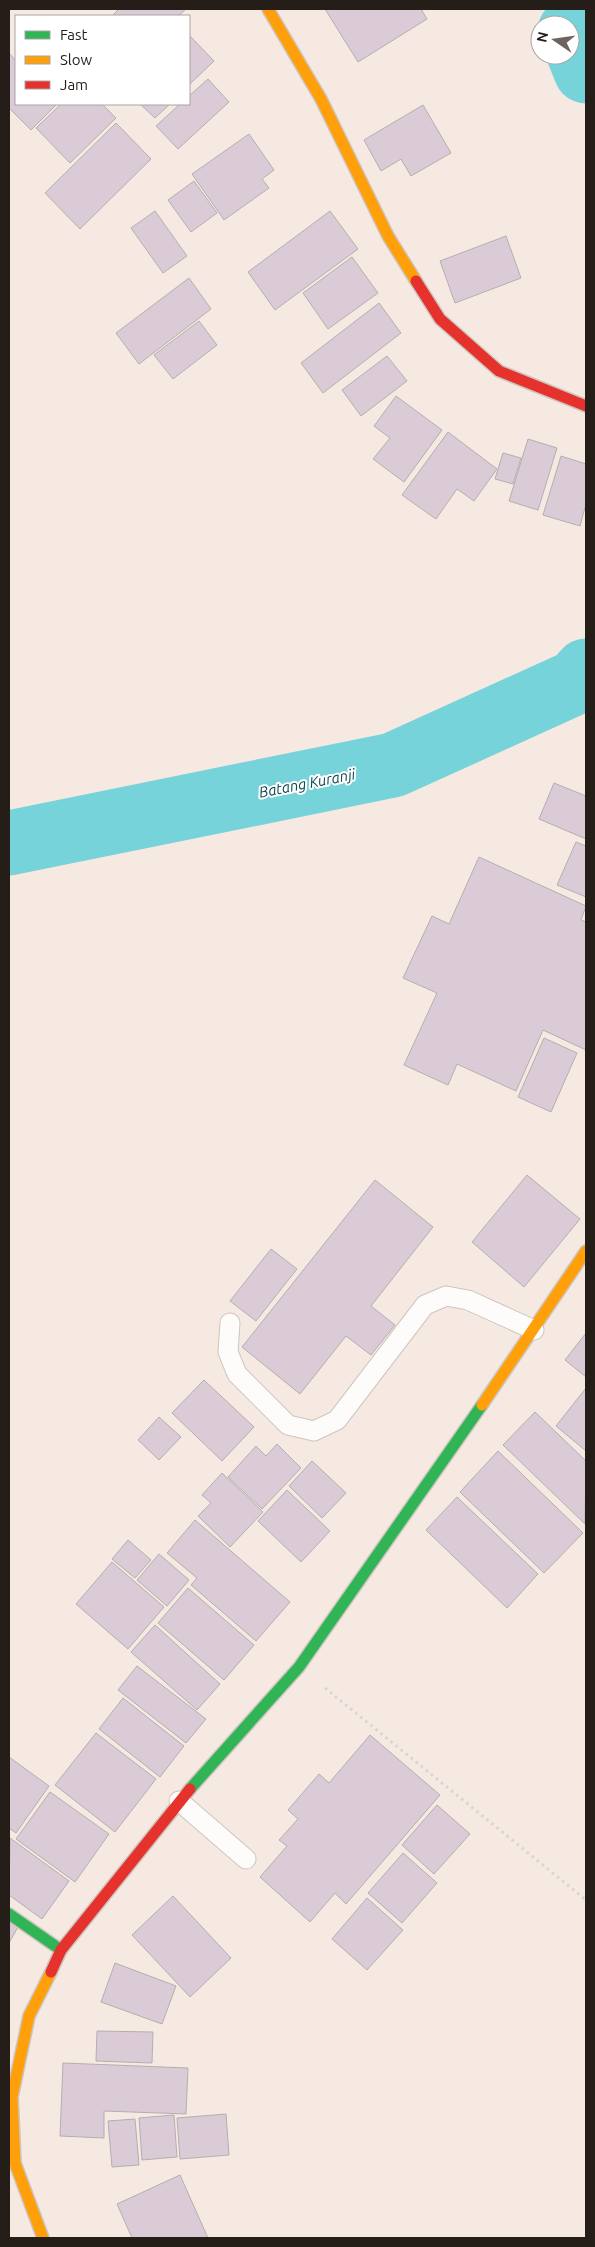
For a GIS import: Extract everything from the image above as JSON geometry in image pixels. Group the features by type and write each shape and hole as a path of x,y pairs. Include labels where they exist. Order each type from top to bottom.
{"main road":[{"path":"268,9 321,99 388,236 440,319 499,371 586,406"},
{"path":"43,2238 15,2163 12,2097 29,2016 61,1950 178,1801 299,1667 534,1330 586,1250"},
{"path":"9,1914 61,1950"}],"lane":[{"path":"230,1323 228,1352 237,1374 288,1425 314,1431 337,1420 425,1305 446,1296 468,1300 534,1330"},
{"path":"178,1801 246,1859"}],"path":[{"path":"299,1667 586,1900"}],"building":[{"path":"119,9 186,9 179,15 113,15"},
{"path":"325,9 421,9 427,19 358,62"},
{"path":"190,36 214,61 190,84"},
{"path":"9,53 15,60 15,105 56,105 31,130 9,108"},
{"path":"208,79 229,102 178,149 156,126 179,105 190,105 190,95"},
{"path":"60,105 103,105 116,118 70,163 36,128"},
{"path":"141,105 169,105 155,118"},
{"path":"423,105 451,153 411,176 401,159 381,171 364,140"},
{"path":"116,123 151,159 80,229 45,193"},
{"path":"249,134 274,170 262,179 269,188 224,220 192,174"},
{"path":"194,181 217,213 191,232 168,200"},
{"path":"155,211 187,256 163,273 131,228"},
{"path":"330,211 358,249 275,310 248,272"},
{"path":"506,236 521,278 455,303 440,261"},
{"path":"352,257 378,293 328,329 303,293"},
{"path":"189,278 211,309 139,364 116,333"},
{"path":"379,303 401,333 323,393 301,363"},
{"path":"199,321 217,345 173,379 154,355"},
{"path":"387,356 407,381 361,416 342,390"},
{"path":"396,396 442,430 404,482 373,459 390,438 374,426"},
{"path":"448,432 497,469 474,501 457,489 436,519 402,495"},
{"path":"528,439 557,448 538,510 509,501"},
{"path":"503,453 521,458 513,484 495,479"},
{"path":"561,456 586,464 586,504 580,526 543,515"},
{"path":"554,783 586,796 586,839 539,819"},
{"path":"576,842 586,846 586,897 557,885"},
{"path":"479,857 586,906 581,920 586,922 586,1050 543,1030 516,1091 457,1064 448,1085 404,1065 437,993 403,978 432,916 449,924"},
{"path":"544,1038 577,1053 551,1112 518,1097"},
{"path":"527,1175 580,1219 524,1287 472,1242"},
{"path":"375,1180 433,1227 371,1306 395,1325 371,1355 346,1336 300,1394 242,1347"},
{"path":"271,1249 297,1269 256,1321 230,1301"},
{"path":"586,1333 586,1377 565,1360"},
{"path":"204,1380 254,1427 222,1461 172,1413"},
{"path":"586,1388 586,1451 556,1426"},
{"path":"535,1412 586,1461 585,1524 503,1445"},
{"path":"159,1417 181,1437 159,1460 138,1440"},
{"path":"277,1444 301,1468 262,1509 228,1477 256,1446 266,1456"},
{"path":"498,1451 583,1533 544,1573 460,1492"},
{"path":"312,1461 346,1493 322,1518 289,1486"},
{"path":"222,1473 263,1512 230,1547 198,1516 211,1503 202,1495"},
{"path":"287,1490 330,1531 301,1562 258,1521"},
{"path":"457,1497 538,1574 507,1608 426,1530"},
{"path":"195,1520 290,1602 256,1641 191,1585 197,1578 167,1553"},
{"path":"128,1540 151,1560 135,1578 112,1559"},
{"path":"159,1554 189,1580 167,1606 137,1580"},
{"path":"112,1562 164,1607 128,1649 76,1604"},
{"path":"188,1588 254,1645 224,1680 158,1623"},
{"path":"155,1625 220,1684 197,1710 131,1652"},
{"path":"137,1666 206,1719 186,1743 118,1690"},
{"path":"123,1698 184,1746 160,1777 99,1729"},
{"path":"96,1733 156,1779 115,1832 55,1785"},
{"path":"370,1735 440,1795 346,1904 335,1893 310,1922 260,1877 287,1846 279,1840 298,1819 288,1810 319,1774 329,1783"},
{"path":"9,1757 49,1786 16,1833 9,1828"},
{"path":"50,1792 109,1834 75,1882 16,1839"},
{"path":"437,1805 470,1834 434,1874 402,1845"},
{"path":"10,1838 69,1881 42,1919 9,1895"},
{"path":"403,1853 437,1883 402,1923 368,1893"},
{"path":"173,1896 231,1958 190,1997 132,1935"},
{"path":"367,1898 403,1930 367,1970 332,1939"},
{"path":"9,1922 18,1927 9,1943"},
{"path":"115,1963 176,1986 162,2024 101,2002"},
{"path":"97,2031 153,2032 152,2063 96,2061"},
{"path":"63,2063 188,2068 186,2114 104,2111 104,2138 60,2136"},
{"path":"226,2114 229,2155 180,2159 177,2118"},
{"path":"174,2115 177,2157 142,2160 139,2118"},
{"path":"135,2119 139,2165 112,2167 108,2121"},
{"path":"180,2175 208,2238 132,2238 117,2204"}],"waterway":[{"name":"Batang Kuranji","path":"580,56 586,71"},
{"name":"Batang Kuranji","path":"9,843 393,765 576,682 586,671"}],"traffic: fast":[{"path":"190,1789 299,1667 482,1405"},
{"path":"9,1914 61,1950"}],"traffic: slow":[{"path":"268,9 321,99 388,236 416,281"},
{"path":"482,1405 586,1251"},
{"path":"43,2238 15,2163 12,2097 29,2016 51,1972"}],"traffic: jam":[{"path":"416,281 440,319 499,371 586,406"},
{"path":"51,1972 61,1950 190,1789"}]}
